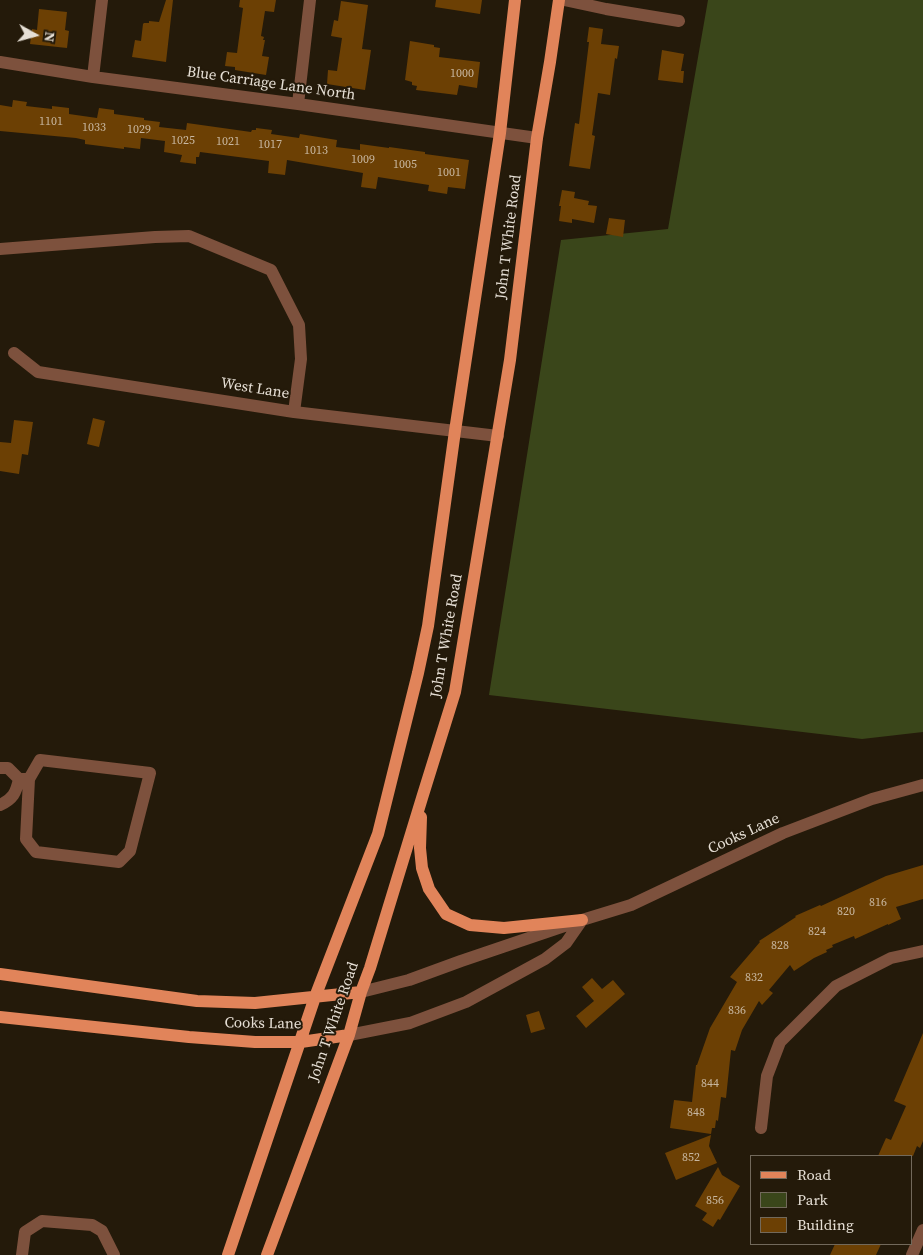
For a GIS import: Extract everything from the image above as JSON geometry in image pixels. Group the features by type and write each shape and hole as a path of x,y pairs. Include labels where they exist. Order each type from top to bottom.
{"main road":[{"name":"John T White Road","path":"228,1255 315,997 378,834 418,673 428,626 500,133 515,0"},
{"name":"John T White Road","path":"267,1255 349,1035 455,692 510,360 537,138 559,0"},
{"path":"422,798 420,848 422,868 429,889 446,914 470,925 504,928 582,920"},
{"name":"Cooks Lane","path":"0,974 197,1001 255,1003 361,992"},
{"name":"Cooks Lane","path":"0,1017 255,1042 301,1042 349,1035"}],"street":[{"path":"93,77 102,0"},
{"path":"298,104 310,0"},
{"path":"564,0 680,21"},
{"name":"Blue Carriage Lane North","path":"0,62 93,77 537,138"},
{"path":"0,249 155,236 189,236 271,270 299,325 301,359 294,412"},
{"name":"West Lane","path":"14,353 38,372 294,412 498,436"},
{"path":"0,805 9,801 24,780 40,760 150,773 130,851 119,862 36,852 26,839 24,780"},
{"path":"0,768 8,768 24,780"},
{"name":"Cooks Lane","path":"361,992 409,980 631,905 783,833 872,798 923,786"},
{"name":"Cooks Lane","path":"349,1035 410,1023 466,1002 545,959 566,943 582,920"},
{"path":"761,1128 767,1076 780,1042 836,986 891,958 923,950"},
{"path":"22,1255 25,1232 42,1221 92,1224 102,1231 114,1255"},
{"path":"912,1255 923,1230"}],"green space":[{"path":"708,0 923,0 923,732 862,739 489,695 561,240 668,229"}],"building":[{"path":"166,0 173,0 166,62 132,57 135,40 141,41 143,24 149,23 149,21 159,22"},
{"path":"240,0 276,0 274,12 265,11 261,36 265,40 262,56 269,57 266,75 235,70 235,67 225,66 227,52 237,53 243,8 239,7"},
{"path":"436,0 482,0 480,14 435,7"},
{"path":"341,1 368,5 362,49 371,50 365,90 327,84 328,70 337,71 342,38 331,36 334,20 338,21"},
{"path":"39,9 67,12 65,30 69,31 67,48 30,44 32,29 37,30"},
{"path":"589,27 603,29 601,44 619,46 617,59 615,58 610,95 598,93 592,135 595,136 590,169 569,166 575,123 579,124 589,42 587,42"},
{"path":"410,41 434,45 434,47 440,48 439,57 480,62 477,88 459,85 457,95 416,90 417,86 405,80"},
{"path":"662,50 684,54 681,71 684,71 683,83 658,80"},
{"path":"13,100 27,102 26,106 52,109 52,106 69,108 69,114 97,118 99,108 114,110 114,114 160,122 159,127 186,130 187,123 251,132 256,130 256,128 272,130 271,134 299,138 300,134 337,140 336,147 360,150 360,144 425,152 425,154 469,160 465,189 448,187 447,194 428,191 429,185 378,177 376,189 361,187 363,173 287,160 285,175 268,173 269,161 200,152 199,157 196,157 196,164 180,162 182,155 164,152 165,141 141,138 140,149 124,147 124,149 85,144 85,140 76,138 0,131 0,105 12,107"},
{"path":"562,190 575,192 574,198 589,201 588,205 597,206 594,223 572,219 572,223 559,221"},
{"path":"609,218 625,220 623,237 606,234"},
{"path":"93,418 105,421 99,447 87,444"},
{"path":"14,420 33,422 28,455 22,454 19,474 0,471 0,442 11,443"},
{"path":"923,865 923,899 896,907 901,919 855,939 854,936 832,945 833,947 826,950 827,952 794,971 790,965 769,990 773,993 762,1005 759,1001 742,1030 735,1051 731,1050 726,1098 721,1097 718,1121 716,1120 715,1128 712,1128 711,1134 670,1128 674,1100 692,1102 696,1065 710,1028 737,982 730,977 759,941 795,916 886,876"},
{"path":"592,978 602,989 613,980 625,994 586,1028 576,1016 594,1001 582,987"},
{"path":"539,1011 545,1029 531,1033 526,1015"},
{"path":"923,1033 923,1141 920,1148 917,1146 913,1156 878,1155 886,1138 891,1140 906,1106 894,1101"},
{"path":"711,1135 709,1146 717,1163 676,1180 665,1153"},
{"path":"718,1167 722,1175 740,1186 720,1220 718,1219 713,1227 702,1220 707,1213 695,1206"},
{"path":"835,1245 881,1245 876,1255 830,1255"}]}
